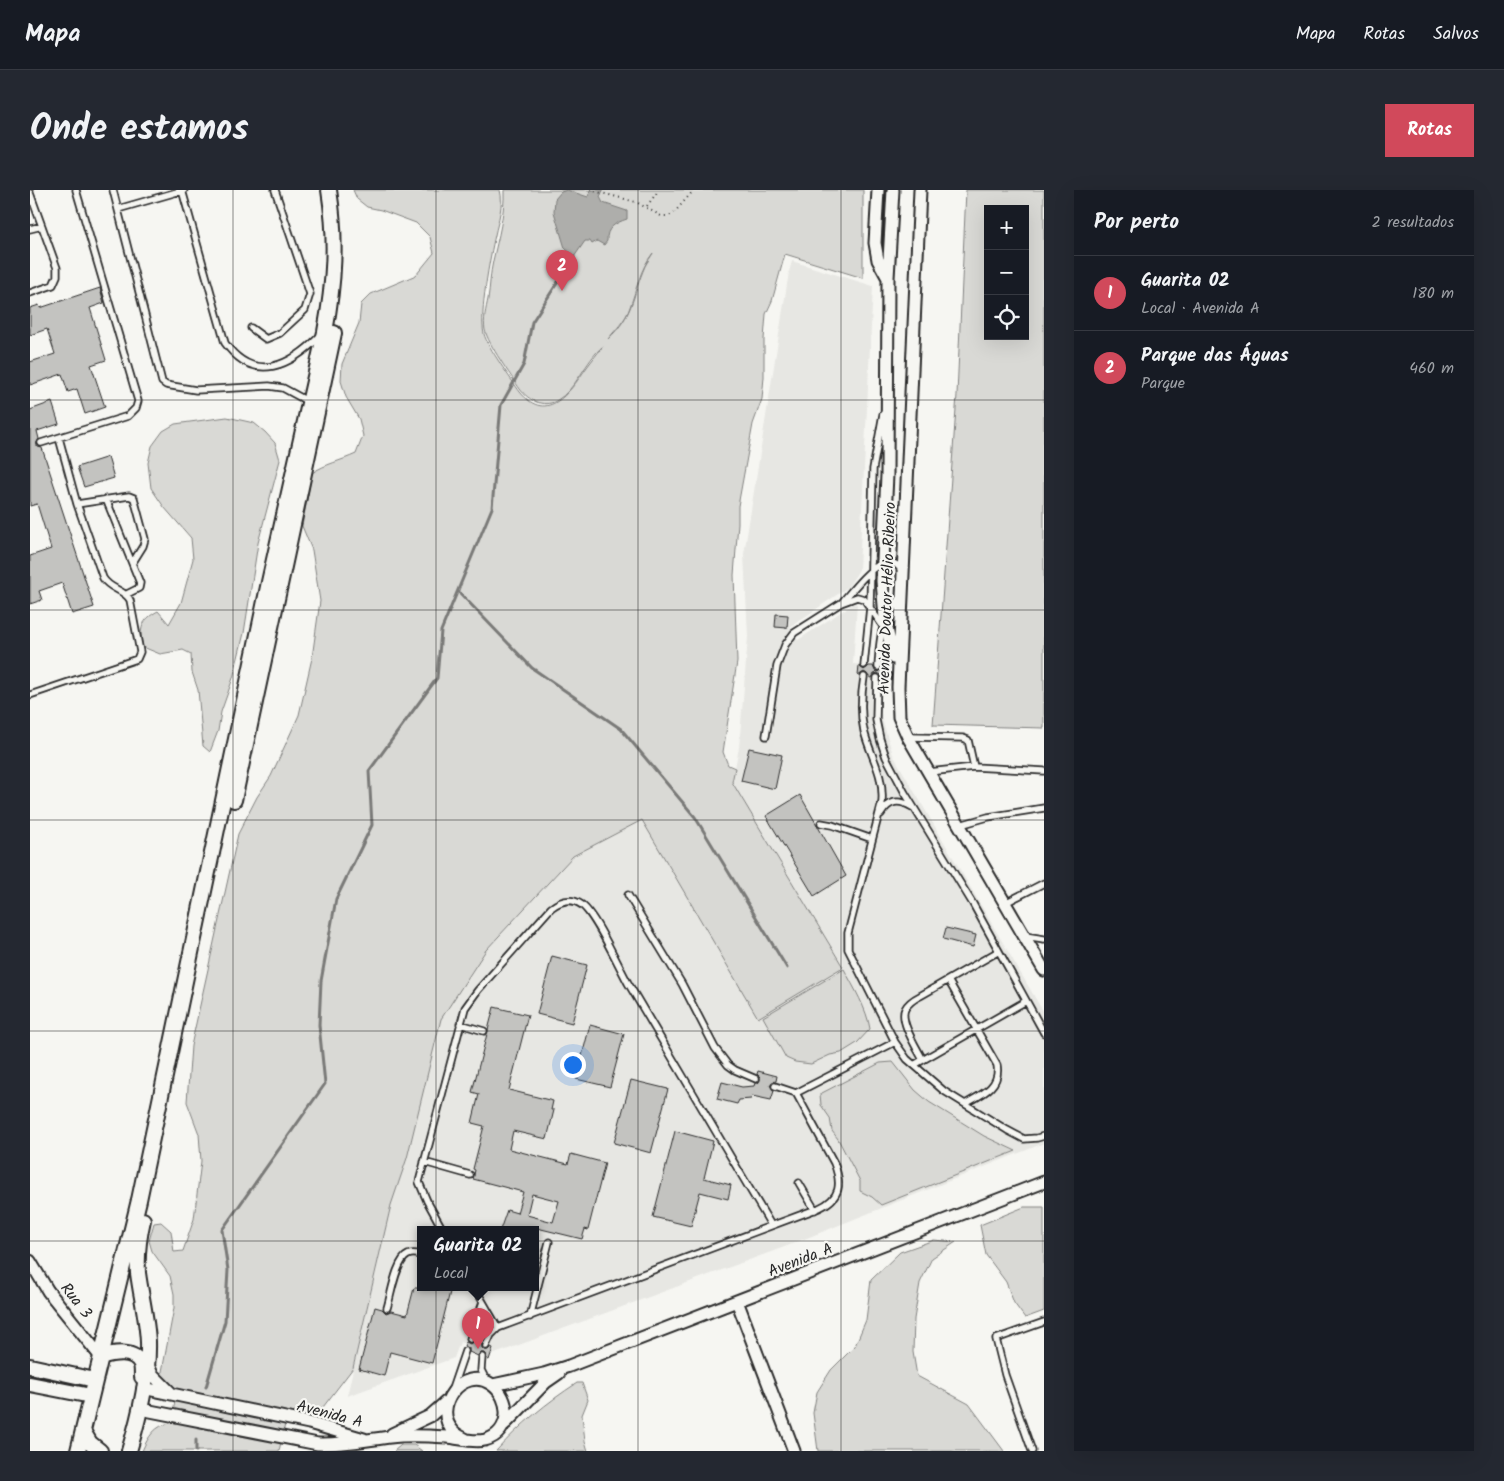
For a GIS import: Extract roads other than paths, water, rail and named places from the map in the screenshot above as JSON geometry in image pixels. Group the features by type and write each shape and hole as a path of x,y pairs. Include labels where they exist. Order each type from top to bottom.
{"street":[{"path":"122,1451 130,1446 140,1409 148,1341 138,1271 141,1226 314,403 332,294 334,260 333,217 329,190"},
{"path":"78,1451 139,1200 314,403 334,335 343,274 342,221 338,190"},
{"path":"878,190 875,243 878,260 888,278"},
{"name":"Avenida Doutor Hélio Ribeiro","path":"893,190 888,278 887,476 882,593 884,622 892,646 898,687"},
{"name":"Avenida Doutor Hélio Ribeiro","path":"920,190 902,571 898,687 899,717 928,772 1044,970"},
{"name":"Avenida A","path":"569,1366 1044,1182"},
{"name":"Rua 3","path":"30,1261 48,1291 100,1357"},
{"path":"737,1301 794,1451"},
{"path":"100,1357 118,1353 133,1356 140,1364 143,1387"},
{"path":"146,1360 152,1374 172,1394"},
{"path":"30,1366 95,1380"},
{"path":"368,1441 396,1433 430,1416 458,1386 467,1381 477,1380 490,1383 544,1374 569,1366"},
{"path":"368,1441 402,1436 448,1437 477,1442 487,1440 496,1434 546,1382 569,1366"},
{"path":"490,1383 505,1400 507,1414 502,1426"},
{"path":"30,1384 91,1396"},
{"name":"Avenida A","path":"143,1387 309,1423 368,1441"},
{"path":"448,1398 446,1418 454,1432 467,1440"},
{"name":"Avenida A","path":"140,1409 298,1441 338,1445 368,1441"},
{"path":"83,1431 90,1443 100,1451"}],"lane":[{"path":"41,443 128,416 136,408 138,401 76,190"},
{"path":"114,190 160,377 166,385 196,390 269,386 283,388 314,403"},
{"path":"118,209 183,190 225,343 238,358 250,365 259,367 275,366 292,360 325,332"},
{"path":"251,328 266,339 280,333 305,310 310,294 276,190"},
{"path":"30,193 57,268 57,276 53,285 30,293"},
{"path":"30,229 42,226"},
{"path":"864,665 870,608 873,469 888,382"},
{"path":"30,695 137,659 140,652 130,600 127,594 109,586 103,578 77,504 59,438"},
{"path":"77,504 129,496 134,498 145,539 133,562"},
{"path":"106,499 133,562 140,586 127,594"},
{"path":"841,603 870,571 882,563 892,562 898,565 902,571"},
{"path":"766,736 777,666 788,640 794,633 841,603 860,597 884,622"},
{"path":"878,667 884,622 901,597"},
{"path":"864,677 860,697 864,731 882,782 882,802 846,942 850,956 895,1042 901,1052 914,1065 944,1090 1017,1136 1030,1139 1044,1136"},
{"path":"877,678 876,720 880,739 894,773 999,951 1044,1033"},
{"path":"908,737 963,738 968,740 974,767"},
{"path":"928,772 974,767 1044,771"},
{"path":"876,825 884,808 891,803 902,801 914,808"},
{"path":"960,825 988,817 1044,808"},
{"path":"821,823 872,839"},
{"path":"1005,903 1044,883"},
{"path":"628,895 682,984 715,1048 734,1070 756,1079"},
{"path":"442,1226 420,1187 420,1174 465,1008 471,998 551,908 564,900 577,902 589,912 628,983 771,1225"},
{"path":"1025,936 1044,939"},
{"path":"923,1060 904,1021 904,1011 911,1002 999,951"},
{"path":"948,980 997,1065 998,1076 996,1081 988,1090 965,1104"},
{"path":"914,1065 1026,1001"},
{"path":"460,1024 484,1031"},
{"path":"796,1093 895,1042"},
{"path":"486,1346 491,1334 498,1328 826,1205 836,1196 838,1188 837,1171 834,1163 796,1093 775,1086"},
{"path":"424,1162 470,1175"},
{"path":"799,1183 815,1210"},
{"path":"539,1281 549,1242"},
{"path":"388,1308 399,1266 403,1258 408,1255 417,1254"},
{"path":"477,1291 498,1328"},
{"path":"530,1316 536,1291"},
{"path":"470,1339 483,1302"},
{"path":"1032,1451 1005,1375 996,1339 1044,1322"},
{"path":"448,1398 465,1351"},
{"path":"482,1357 481,1370 490,1383"}],"waterway":[{"path":"206,1387 225,1321 228,1270 222,1230 325,1084 319,1025 321,981 336,899 372,825 369,771 437,678 441,631 492,508 501,405 524,364 532,322 574,257"},
{"path":"458,591 532,668 621,729 695,817 787,968"},
{"path":"196,1440 196,1451"}],"place":[{"name":"Parque das Águas","path":"562,291"},
{"name":"Guarita 02","path":"478,1349"}]}
